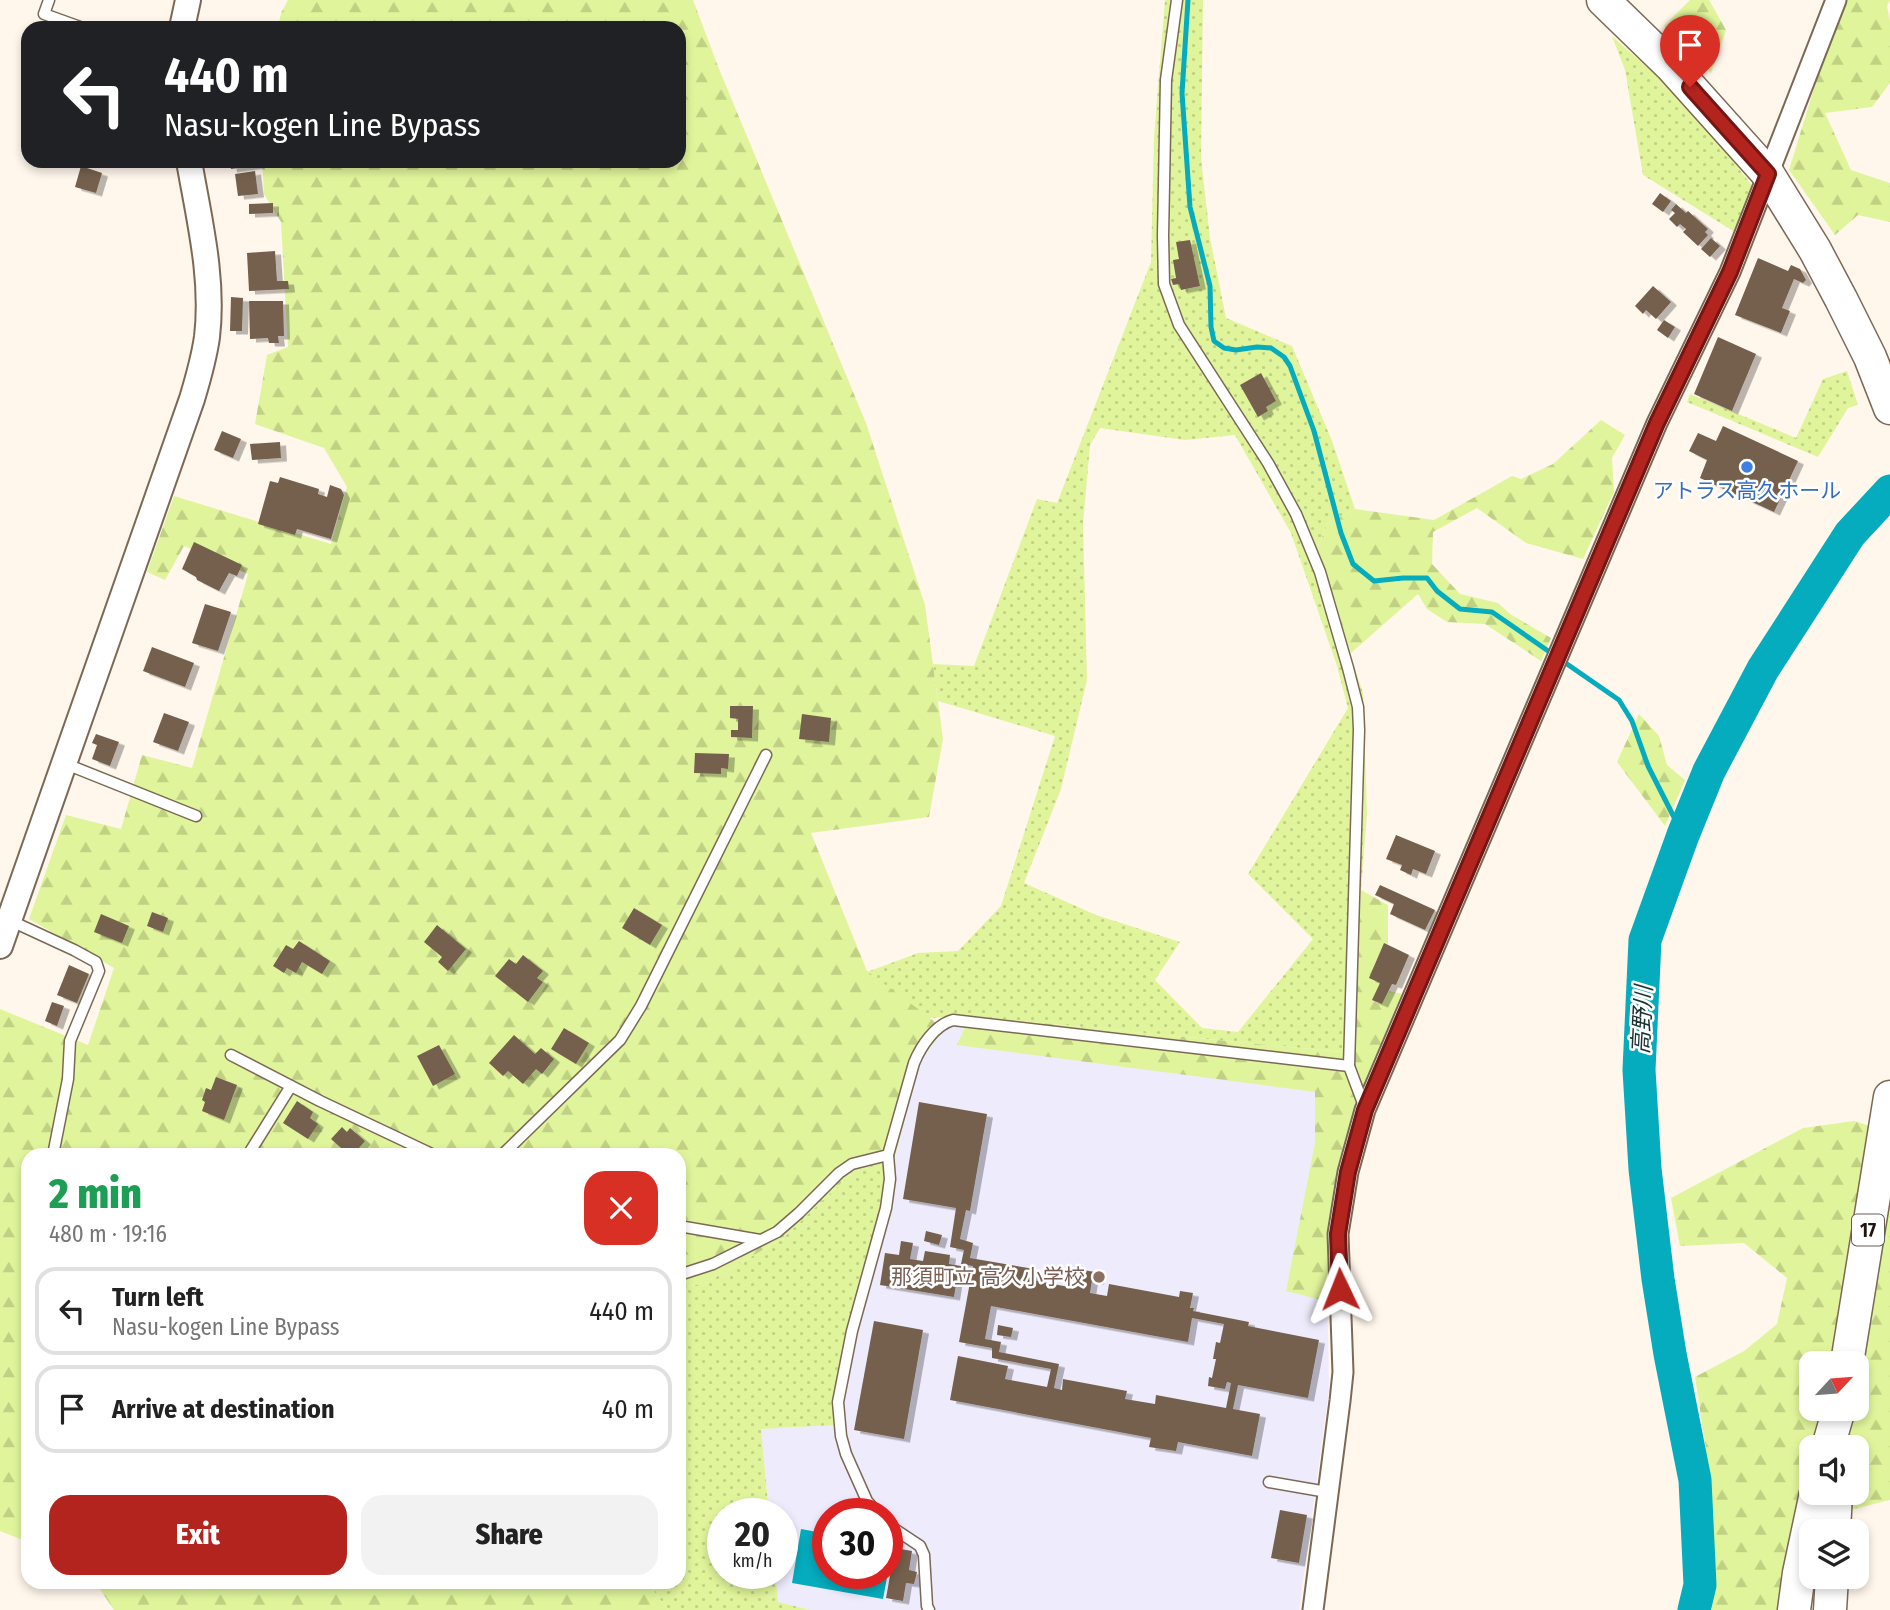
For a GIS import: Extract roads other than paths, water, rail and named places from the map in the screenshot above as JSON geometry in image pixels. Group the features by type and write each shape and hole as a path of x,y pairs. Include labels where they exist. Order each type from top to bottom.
{"main road":[{"path":"1603,0 1672,67 1768,174 1815,250 1841,299 1870,358 1890,408"},
{"name":"17","path":"1849,1351 1890,1097"},
{"path":"1794,1610 1813,1505"},
{"path":"1810,1610 1811,1589"},
{"path":"1830,1610 1831,1589"}],"street":[{"path":"184,21 188,0"},
{"path":"1312,1610 1343,1372 1338,1234 1348,1172 1365,1110 1657,423 1730,272 1836,0"},
{"path":"3,934 65,764 202,366 209,302 207,267 190,168"}],"lane":[{"path":"49,0 44,14 64,21"},
{"path":"1177,0 1166,80 1164,284 1179,325 1268,463 1296,514 1320,572 1358,707 1349,1066 1365,1110"},
{"path":"509,1148 620,1040 629,1028 766,755"},
{"path":"65,764 196,816"},
{"path":"3,934 75,950 96,962 99,971 70,1041 68,1079 54,1148"},
{"path":"866,1498 846,1454 841,1436 838,1402 852,1331 886,1208 890,1179 888,1155 914,1063 920,1049 943,1023 953,1020 1349,1066"},
{"path":"230,1055 419,1148"},
{"path":"252,1148 291,1086"},
{"path":"686,1273 713,1264 777,1232 839,1173 852,1164 888,1155"},
{"path":"686,1227 760,1240"},
{"path":"1269,1482 1327,1492"},
{"path":"903,1535 920,1546 924,1555 929,1610"}],"water":[{"path":"801,1529 812,1531 812,1587 798,1584"},
{"path":"826,1589 885,1589 883,1599"}],"waterway":[{"path":"1188,0 1182,93 1190,207 1210,286 1214,341 1224,348 1236,350 1271,348 1284,357 1290,366 1314,431 1341,533 1353,564 1374,581 1427,578 1437,591 1460,609 1492,612 1619,700 1632,721 1648,766 1683,835"},
{"name":"高野川","path":"1694,1610 1700,1585 1695,1480 1670,1354 1645,1169 1639,1070 1645,940 1709,771 1763,669 1850,534 1890,491"}],"place":[{"name":"アトラス高久ホール","path":"1747,467"},
{"name":"那須町立 高久小学校","path":"1099,1277"}]}
